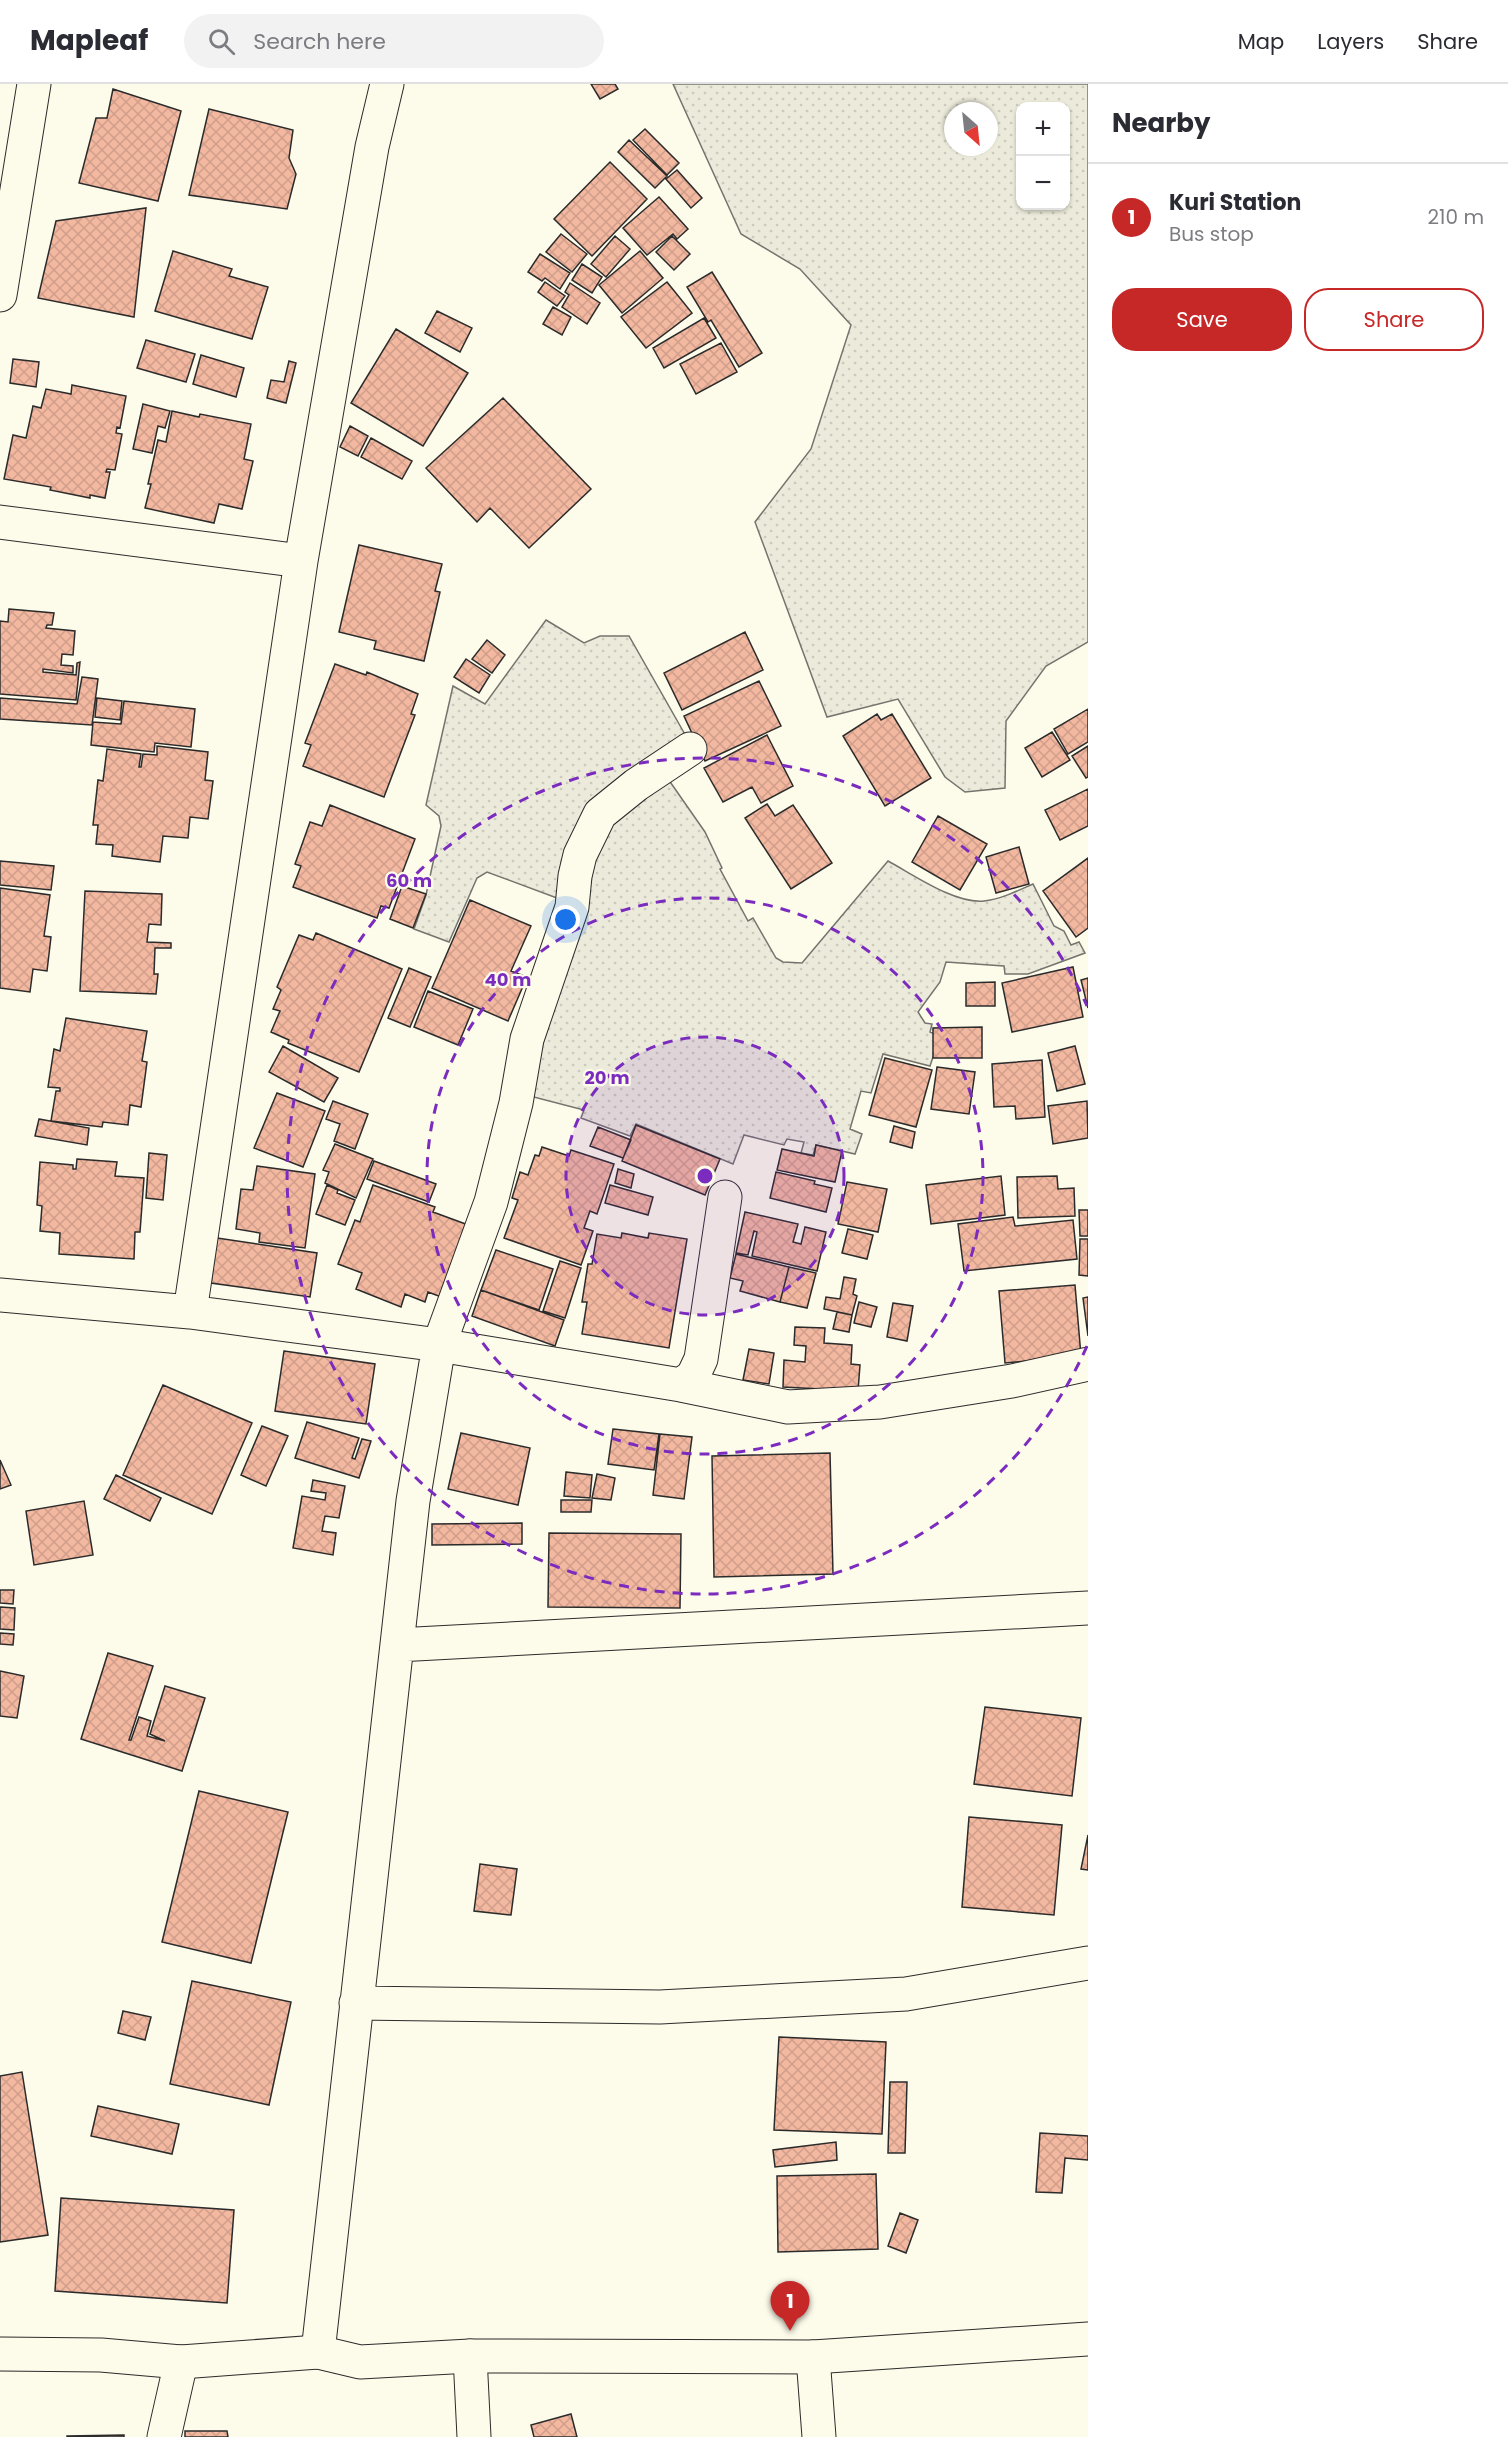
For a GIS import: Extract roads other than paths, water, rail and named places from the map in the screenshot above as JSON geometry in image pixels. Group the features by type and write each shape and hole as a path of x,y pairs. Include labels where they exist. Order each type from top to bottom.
{"street":[{"path":"2,276 34,84"},
{"path":"190,1312 301,561 372,147 387,84"},
{"path":"0,522 301,561"},
{"path":"318,2352 413,1501 439,1345 491,1202 516,1103 527,1039 572,907 574,876 580,855 600,814 636,785 690,749"},
{"path":"681,1385 693,1376 701,1359 725,1197"},
{"path":"0,1295 190,1312 439,1345 681,1385 788,1407 880,1402 1011,1381 1088,1364"},
{"path":"397,1645 1088,1608"},
{"path":"356,2004 660,2007 906,1994 1088,1963"},
{"path":"0,2354 101,2355 181,2362 318,2352 360,2362 470,2356 813,2357 1088,2339"},
{"path":"470,2356 474,2437"},
{"path":"813,2357 819,2437"},
{"path":"164,2437 181,2362"}],"place":[{"name":"Kuri Station","path":"790,2331"}]}
